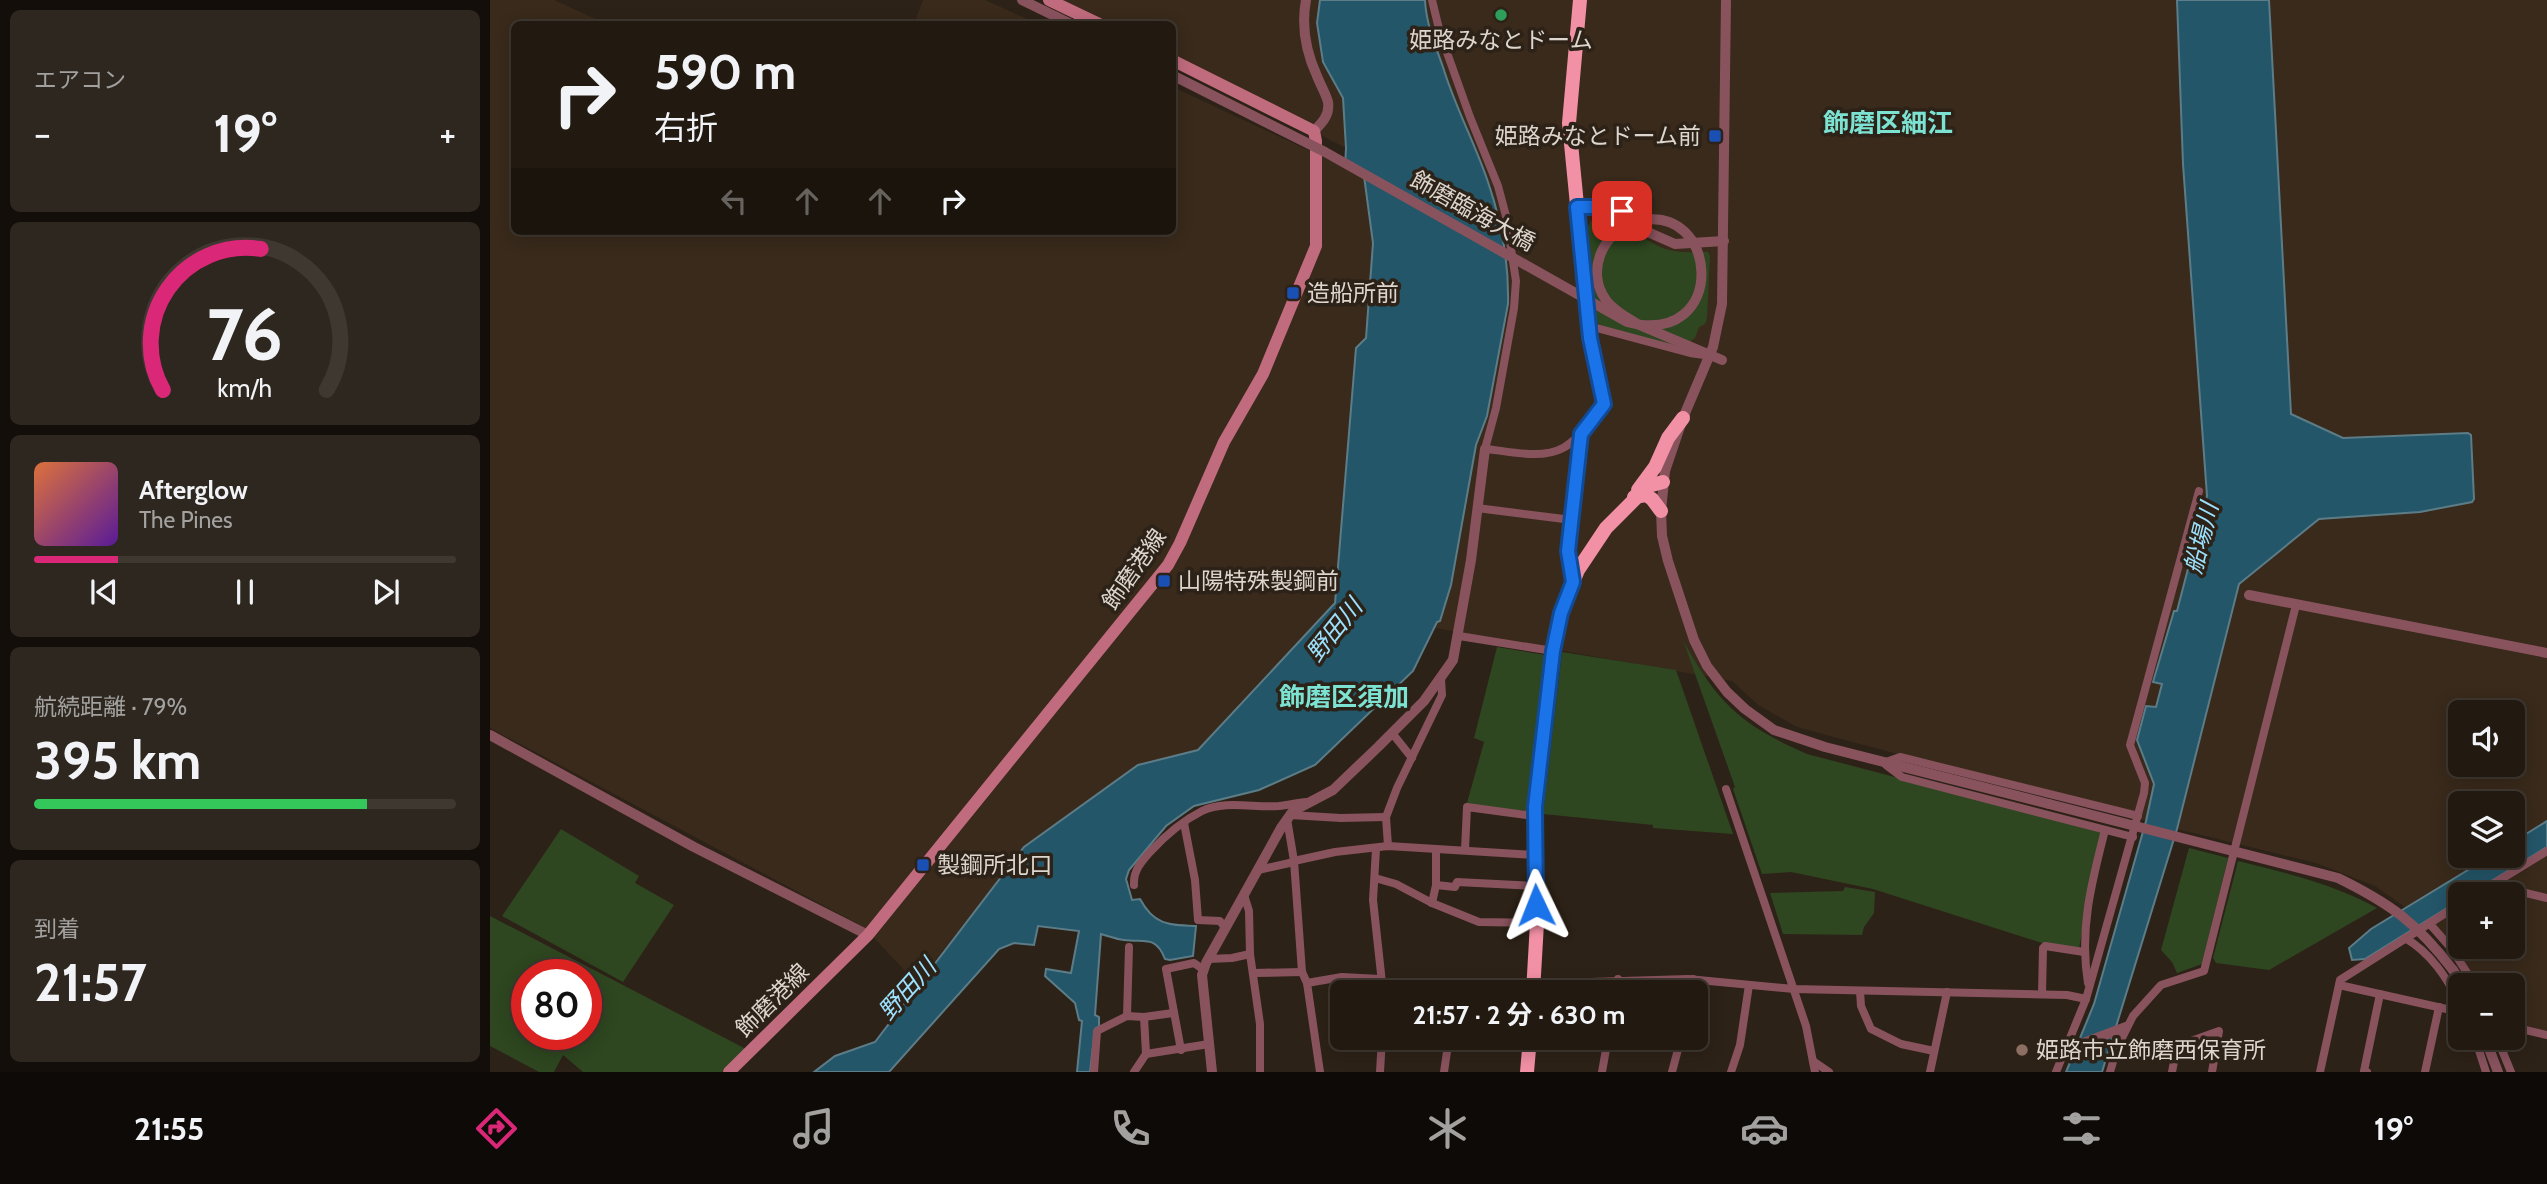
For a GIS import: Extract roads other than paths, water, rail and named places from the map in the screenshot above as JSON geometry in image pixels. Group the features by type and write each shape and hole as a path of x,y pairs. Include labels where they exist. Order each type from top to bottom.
{"highway":[{"path":"1573,582 1568,551 1581,434 1604,404 1589,326 1569,123 1580,0"},
{"path":"1533,980 1537,923 1534,816 1553,651 1561,613 1573,582 1599,538 1634,498 1655,467 1668,438 1683,418"},
{"path":"1634,498 1648,486 1663,482"},
{"path":"1634,498 1646,495 1653,499 1661,510"},
{"path":"1527,1072 1529,1050"}],"main road":[{"path":"1049,0 1093,21"},
{"path":"1176,62 1314,131"},
{"name":"飾磨港線","path":"729,1072 867,935 1168,565 1181,543 1224,442 1263,374 1316,246 1314,131"}],"street":[{"path":"1022,0 1065,21"},
{"path":"1306,0 1303,14 1304,36 1310,61 1328,102 1326,117 1314,131"},
{"path":"1212,1072 1203,988 1206,964 1288,817 1333,790 1392,733 1441,679 1453,660 1459,636 1485,449 1496,408 1514,308 1516,281 1506,216 1444,45 1432,0"},
{"path":"1726,0 1721,304 1710,355 1683,418 1663,482 1661,510 1662,536 1668,561 1694,640 1707,666 1727,692 1774,730 1883,763 2338,878 2403,915 2430,940 2455,973"},
{"name":"飾磨臨海大橋","path":"1176,77 1325,152 1627,323 1641,325 1646,326 1667,324 1687,311 1701,288 1702,264 1696,247 1690,238 1671,224 1657,220 1630,223 1606,241 1597,266 1602,293 1607,302 1636,323 1641,325 1710,355 1722,360"},
{"path":"1577,207 1609,207 1622,211 1650,233 1675,244 1724,241"},
{"path":"1589,326 1690,354 1710,355"},
{"path":"1485,449 1547,453 1562,449 1581,434"},
{"path":"2056,1072 2087,999 2133,837 2145,783 2130,746 2199,491"},
{"path":"1477,508 1572,520"},
{"path":"2249,595 2547,653"},
{"path":"2110,1072 2126,1027 2161,985 2204,971 2296,605"},
{"path":"1459,636 1553,651"},
{"path":"1388,846 1386,817 1397,788 1442,695 1441,679"},
{"path":"1392,733 1412,758"},
{"path":"490,735 694,847 867,935"},
{"path":"1883,763 1900,757 2138,816"},
{"path":"1883,763 1902,776 2133,837"},
{"path":"1726,789 1806,1026 1815,1072"},
{"path":"1134,885 1138,866 1155,847 1204,810 1246,804 1277,806 1309,802"},
{"path":"1465,850 1467,807 1534,816"},
{"path":"1288,817 1386,817"},
{"path":"1288,817 1302,972 1307,983 1320,1072"},
{"path":"1184,823 1195,880 1198,920 1220,921 1226,928"},
{"path":"2089,986 2084,952 2085,920 2105,830"},
{"path":"1258,870 1335,852 1388,846 1535,855"},
{"path":"1376,849 1374,920 1379,938 1383,980"},
{"path":"1432,904 1436,885 1436,849"},
{"path":"2496,882 2547,852"},
{"path":"1375,878 1396,884 1432,904 1479,922 1537,923"},
{"path":"2501,879 2505,888 2547,898"},
{"path":"1436,885 1455,887 1457,881 1497,886 1536,886"},
{"path":"1244,895 1249,911 1250,954 1260,1024 1260,1072"},
{"path":"2320,1072 2340,980 2448,911"},
{"path":"2429,923 2451,948 2467,973"},
{"path":"2405,938 2417,945 2439,969 2448,984"},
{"path":"2042,994 2045,946 2084,952"},
{"path":"1127,1016 1129,947"},
{"path":"1181,1050 1166,968 1194,963 1206,964 1250,954"},
{"path":"1254,973 1302,972"},
{"path":"1307,983 1342,976 1380,980"},
{"path":"1609,980 1693,979 1794,989 2042,994 2087,999"},
{"path":"1731,1072 1740,1045 1749,985"},
{"path":"2339,985 2448,1009"},
{"path":"1860,991 1861,1006 1871,1029 1901,1044 1934,1051"},
{"path":"1930,1072 1947,992"},
{"path":"2365,1072 2380,994"},
{"path":"2425,1072 2439,1007"},
{"path":"1094,1072 1097,1031 1127,1016 1144,1017 1173,1013"},
{"path":"1101,1014 1110,1023"},
{"path":"1134,1072 1146,1054 1144,1017"},
{"path":"2066,1050 2126,1027"},
{"path":"2525,1030 2547,1035"},
{"path":"2172,1072 2177,1046 2219,1031 2212,1072"},
{"path":"1146,1054 1209,1044"},
{"path":"1380,1072 1381,1050"},
{"path":"1444,1072 1447,1050"},
{"path":"1602,1072 1606,1050"},
{"path":"1672,1072 1678,1050"},
{"path":"2479,1050 2486,1072"},
{"path":"2490,1050 2498,1072"},
{"path":"2502,1050 2511,1072"},
{"path":"1813,1061 1829,1072"}],"water":[{"name":"野田川","path":"1320,0 1425,0 1434,42 1493,197 1506,258 1508,304 1487,416 1476,445 1451,585 1440,621 1437,622 1413,671 1315,765 1259,790 1194,806 1166,826 1129,870 1126,879 1132,900 1140,899 1156,919 1163,922 1196,926 1193,956 1165,959 1154,943 1121,940 1101,934 1095,1015 1099,1017 1099,1026 1095,1029 1090,1072 1077,1072 1082,1021 1079,1020 1075,1003 1045,976 1046,969 1071,973 1079,931 1038,926 1034,945 1014,943 999,949 889,1072 814,1072 835,1056 875,1042 1024,847 1138,765 1198,750 1335,603 1356,348 1366,338 1373,243 1364,176 1345,167 1343,98 1323,62 1317,23"},
{"name":"船場川","path":"2177,0 2269,0 2291,414 2343,438 2468,433 2471,435 2474,499 2472,502 2420,512 2319,519 2239,584 2177,829 2102,1072 2066,1072 2094,1004 2146,821 2154,784 2137,740 2146,706 2156,707 2162,684 2153,682 2174,611 2177,611 2207,496 2183,164"},
{"path":"2547,821 2547,847 2525,860 2525,835"},
{"path":"2471,868 2513,868 2490,882 2448,882"},
{"path":"2448,882 2448,907 2365,959 2352,960 2349,948 2371,929"}],"place":[{"name":"姫路みなとドーム","path":"1501,15"},
{"name":"姫路みなとドーム前","path":"1715,136"},
{"name":"造船所前","path":"1293,293"},
{"name":"山陽特殊製鋼前","path":"1164,581"},
{"name":"製鋼所北口","path":"923,865"},
{"name":"姫路市立飾磨西保育所","path":"2022,1050"}],"district":[{"name":"飾磨区細江","path":"1888,123"},
{"name":"飾磨区須加","path":"1344,697"}]}
